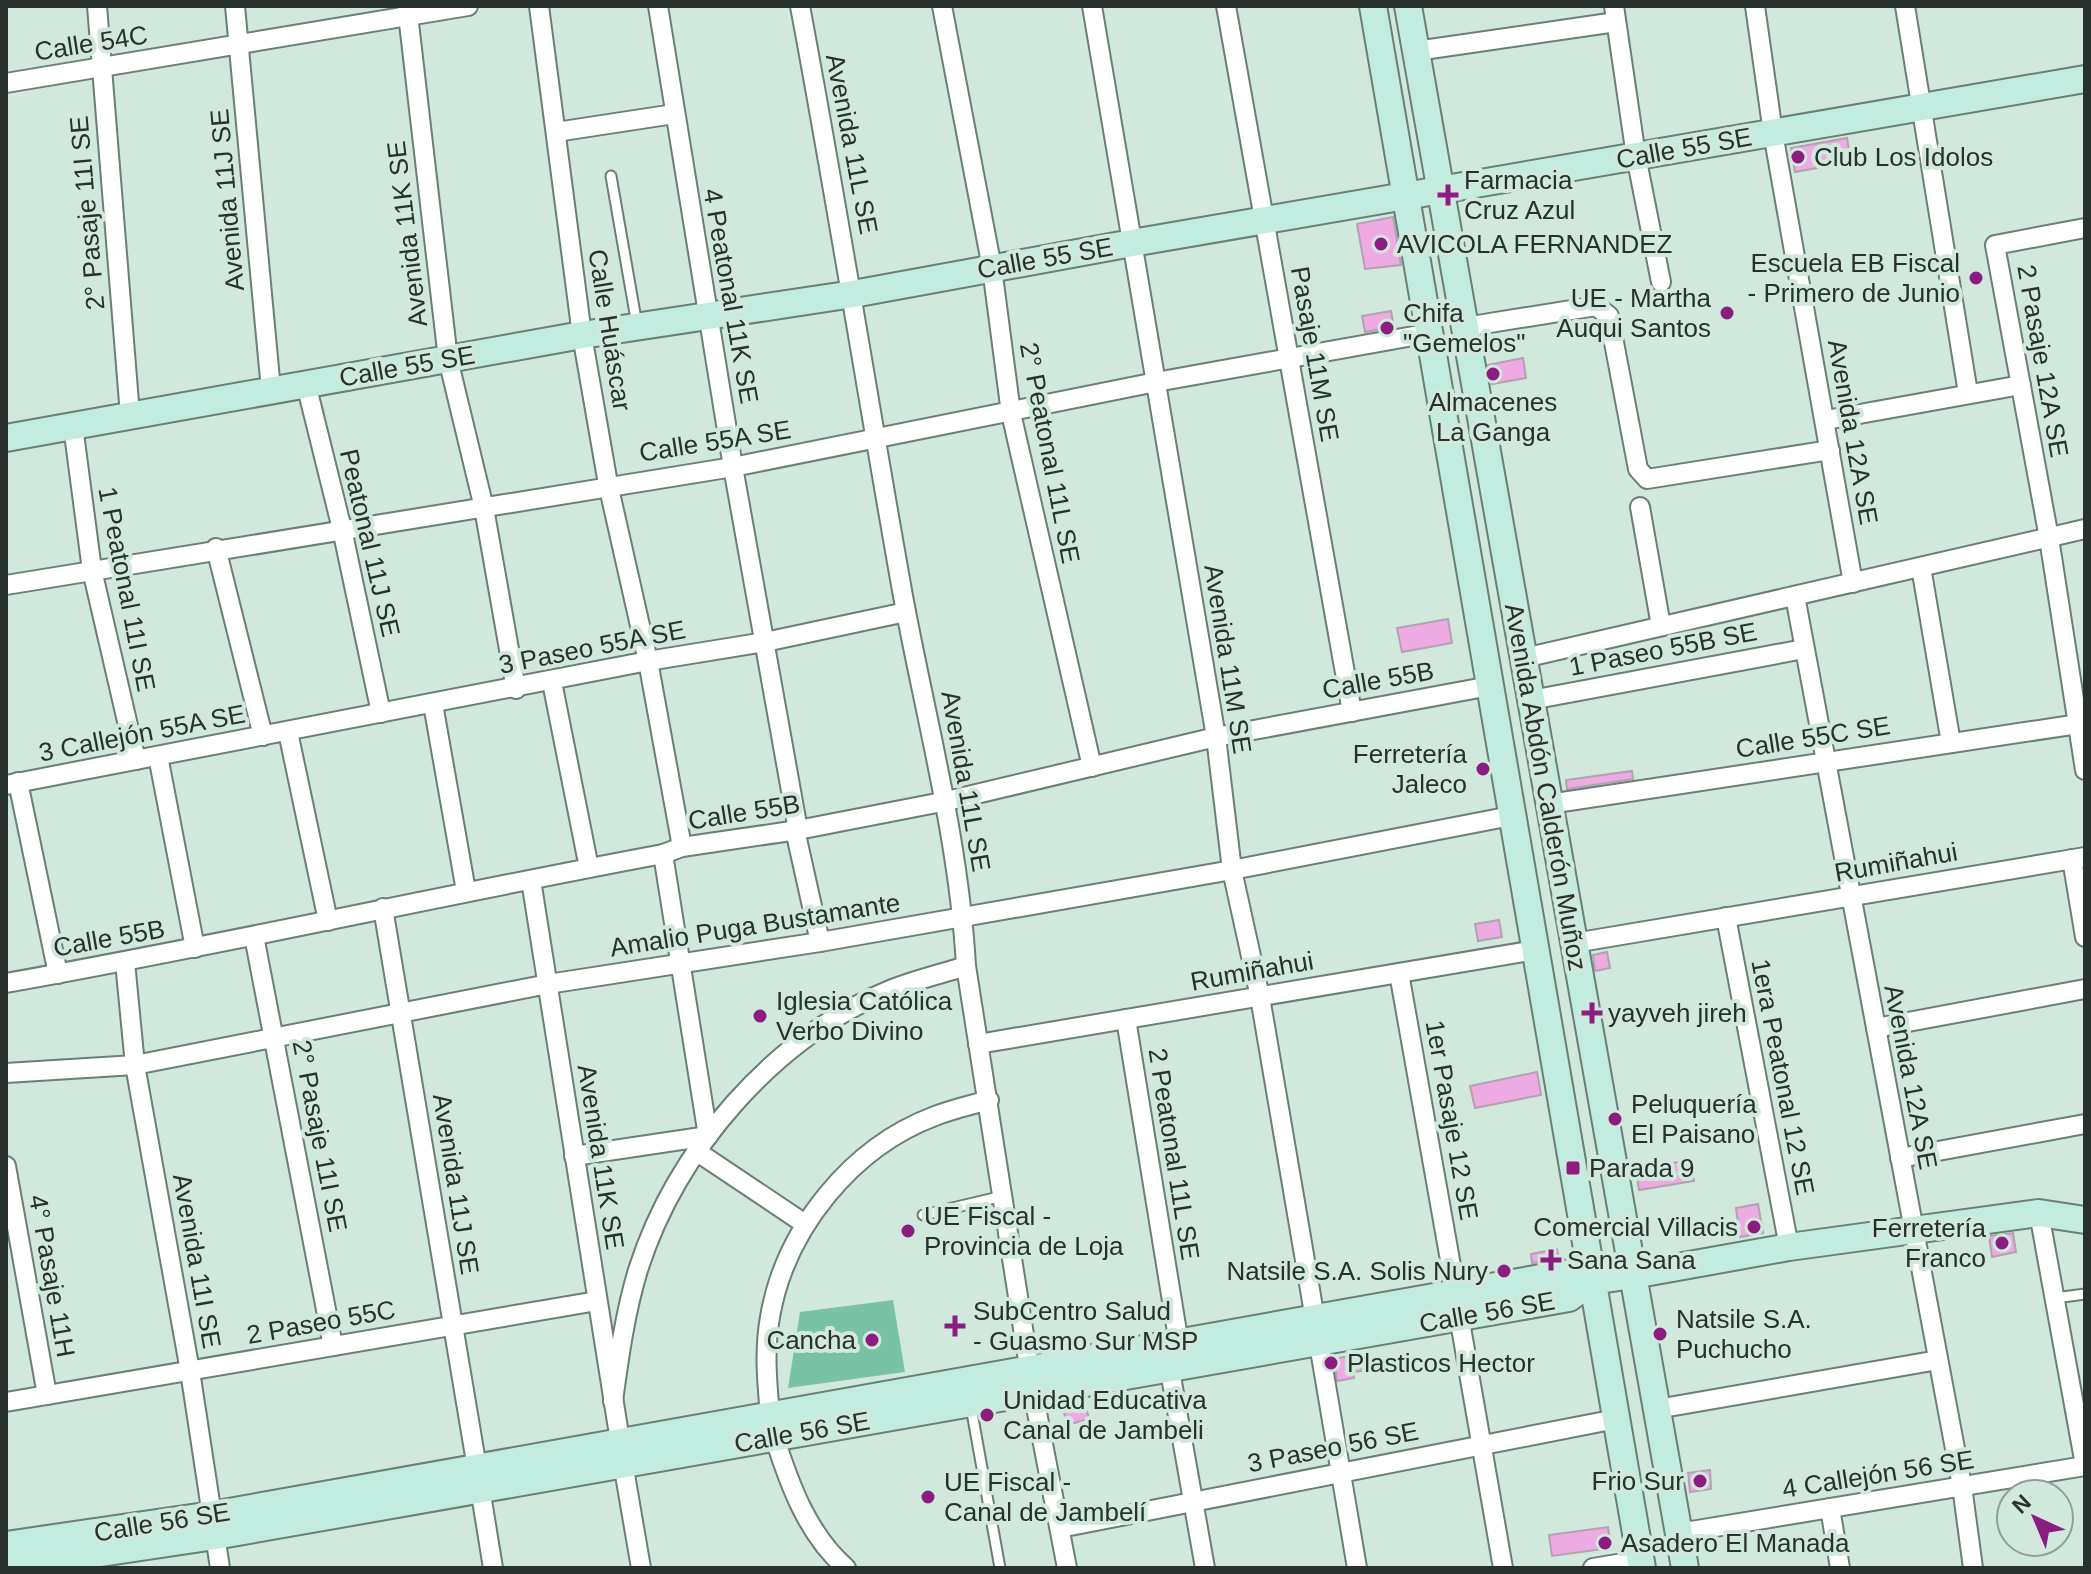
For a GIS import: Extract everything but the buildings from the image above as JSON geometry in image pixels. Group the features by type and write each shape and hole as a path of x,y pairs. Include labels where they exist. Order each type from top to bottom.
{"main road":[{"name":"Avenida Abdón Calderón Muñoz","path":"1373,6 1642,1564"},
{"name":"Avenida Abdón Calderón Muñoz","path":"1408,6 1685,1568"},
{"name":"Calle 55 SE","path":"6,438 582,335 853,294 1406,195 2085,79"},
{"name":"Calle 56 SE","path":"772,1425 970,1404 1032,1381 1170,1371 1317,1332 1569,1273 1592,1281 1789,1247 2039,1213 2085,1220"},
{"name":"Calle 56 SE","path":"6,1567 213,1526 1032,1381 1179,1344 1459,1316 1569,1298 1592,1281"},
{"name":"Calle 56 SE","path":"6,1545 213,1526"}],"street":[{"name":"2° Pasaje 11I SE","path":"97,6 130,415"},
{"name":"Avenida 11J SE","path":"235,6 271,390"},
{"name":"Calle 54C","path":"6,83 239,44 408,11 468,6"},
{"name":"Calle Huáscar","path":"539,6 582,335 608,484 648,661 682,847"},
{"name":"4 Peatonal 11K SE","path":"658,6 733,467 796,830 820,942"},
{"name":"Avenida 11L SE","path":"800,6 853,294 906,612 947,801 978,1044 1032,1381 1067,1568"},
{"name":"2° Peatonal 11L SE","path":"942,6 992,268 1011,413 1092,767"},
{"name":"Avenida 11M SE","path":"1092,6 1216,737 1232,870 1260,997 1357,1568"},
{"name":"Pasaje 11M SE","path":"1226,6 1352,712"},
{"name":"Avenida 12A SE","path":"1755,6 1773,133 1853,583"},
{"path":"1905,6 1919,108 1968,393"},
{"name":"Avenida 11K SE","path":"408,11 448,359 484,508 516,689"},
{"path":"1416,51 1615,14 1636,156 1661,282"},
{"path":"556,132 674,114"},
{"name":"2 Pasaje 12A SE","path":"2085,228 1995,245 2081,723 2085,770"},
{"path":"1465,327 1596,306 1609,316 1638,469 1647,479 1830,450"},
{"name":"Calle 55A SE","path":"6,585 216,548 484,508 608,484 733,467 1156,382 1430,333"},
{"name":"Peatonal 11J SE","path":"306,384 342,529 381,713"},
{"path":"1826,420 2021,385"},
{"name":"1 Peatonal 11I SE","path":"73,426 92,570 136,760"},
{"path":"1640,507 1661,626"},
{"path":"1524,658 2085,529"},
{"path":"216,548 263,736"},
{"path":"1921,567 1951,743"},
{"name":"Avenida 12A SE","path":"1795,596 1962,1486 1973,1568"},
{"name":"3 Paseo 55A SE","path":"288,732 648,661 765,642 906,612"},
{"name":"1 Paseo 55B SE","path":"1531,700 1804,649"},
{"path":"552,682 589,868"},
{"name":"Calle 55B","path":"6,983 663,854 682,847 796,830 947,801 1216,737 1490,686"},
{"path":"433,704 466,891"},
{"name":"Calle 55C SE","path":"1549,804 2081,723"},
{"path":"288,732 328,921"},
{"name":"3 Callejón 55A SE","path":"12,784 288,732"},
{"path":"158,756 195,948"},
{"path":"12,784 58,974"},
{"name":"Amalio Puga Bustamante","path":"6,1073 135,1065 548,984 820,942 1232,870 1511,816"},
{"path":"663,854 708,1136"},
{"path":"2078,858 2085,937"},
{"name":"Rumiñahui","path":"1574,943 2078,858"},
{"name":"Avenida 11K SE","path":"531,880 641,1568"},
{"name":"Avenida 11J SE","path":"383,908 493,1568"},
{"name":"1era Peatonal 12 SE","path":"1726,917 1789,1247"},
{"name":"2° Pasaje 11I SE","path":"254,936 333,1346"},
{"name":"Rumiñahui","path":"978,1044 1535,950"},
{"name":"Avenida 11I SE","path":"125,962 135,1065 190,1371 220,1568"},
{"path":"613,1401 622,1334 638,1270 663,1209 708,1136 760,1077 821,1028 889,990 966,966"},
{"name":"1er Pasaje 12 SE","path":"1399,973 1453,1277"},
{"path":"1876,1028 2085,989"},
{"name":"2 Peatonal 11L SE","path":"1126,1019 1179,1344"},
{"path":"846,1568 811,1525 789,1482 772,1425 766,1366 770,1317 783,1269 805,1224 840,1179 884,1143 934,1116 989,1100"},
{"path":"1900,1158 2085,1124"},
{"path":"574,1156 708,1136"},
{"path":"696,1151 805,1224"},
{"name":"4° Pasaje 11H","path":"6,1166 47,1395"},
{"path":"2039,1213 2085,1465"},
{"name":"2 Paseo 55C","path":"6,1402 597,1301"},
{"path":"1459,1316 1503,1568"},
{"path":"1657,1409 1938,1360"},
{"path":"1170,1371 1205,1568"},
{"name":"3 Paseo 56 SE","path":"1060,1528 1616,1419"},
{"name":"4 Callejón 56 SE","path":"1679,1533 2085,1465"},
{"path":"1830,1508 1840,1568"},
{"path":"635,1539 654,1568"},
{"path":"1593,1568 1642,1564"}],"lane":[{"path":"611,176 637,328"},
{"path":"923,1215 1003,1196"},
{"path":"2055,1298 2085,1294"},
{"path":"970,1404 1000,1568"}],"green space":[{"path":"893,1300 905,1372 788,1388 800,1312"}],"place":[{"name":"Club Los Idolos","path":"1798,157"},
{"name":"Farmacia Cruz Azul","path":"1448,195"},
{"name":"AVICOLA FERNANDEZ","path":"1381,244"},
{"name":"Escuela EB Fiscal - Primero de Junio","path":"1976,278"},
{"name":"UE - Martha Auqui Santos","path":"1727,313"},
{"name":"Chifa \"Gemelos\"","path":"1387,328"},
{"name":"Almacenes La Ganga","path":"1493,374"},
{"name":"Ferretería Jaleco","path":"1483,769"},
{"name":"yayveh jireh","path":"1592,1013"},
{"name":"Iglesia Católica Verbo Divino","path":"760,1016"},
{"name":"Peluquería El Paisano","path":"1615,1119"},
{"name":"Parada 9","path":"1573,1168"},
{"name":"Comercial Villacis","path":"1754,1227"},
{"name":"UE Fiscal - Provincia de Loja","path":"908,1231"},
{"name":"Ferretería Franco","path":"2002,1243"},
{"name":"Sana Sana","path":"1551,1260"},
{"name":"Natsile S.A. Solis Nury","path":"1504,1271"},
{"name":"SubCentro Salud - Guasmo Sur MSP","path":"955,1326"},
{"name":"Natsile S.A. Puchucho","path":"1660,1334"},
{"name":"Cancha","path":"872,1340"},
{"name":"Plasticos Hector","path":"1331,1363"},
{"name":"Unidad Educativa Canal de Jambeli","path":"987,1415"},
{"name":"Frio Sur","path":"1700,1481"},
{"name":"UE Fiscal - Canal de Jambelí","path":"928,1497"},
{"name":"Asadero El Manada","path":"1605,1543"}]}
